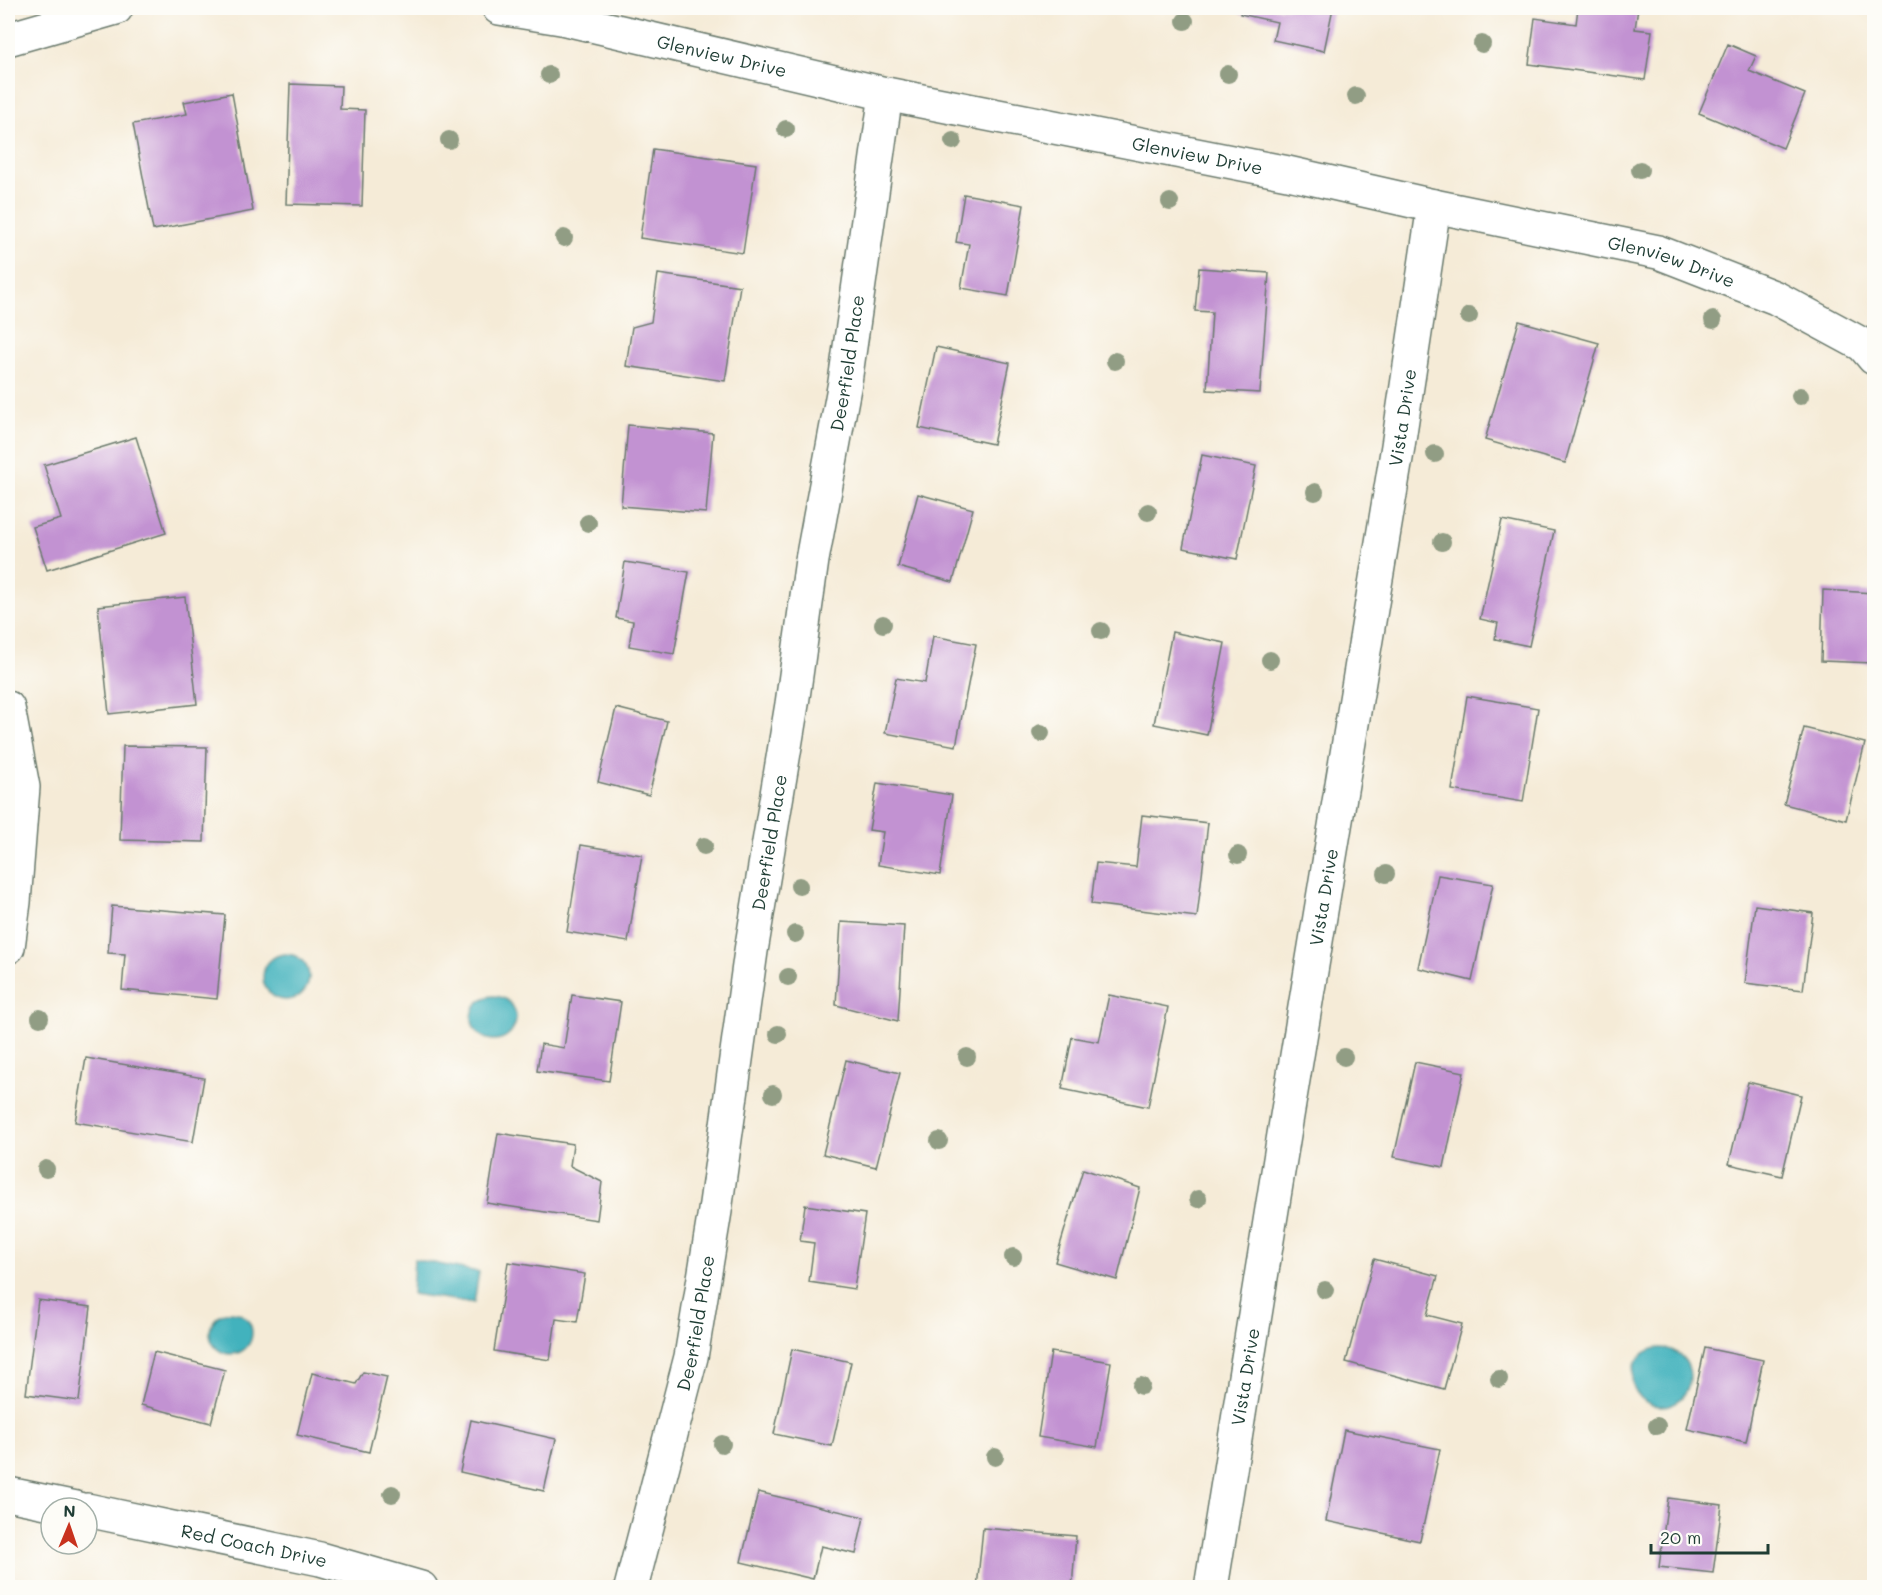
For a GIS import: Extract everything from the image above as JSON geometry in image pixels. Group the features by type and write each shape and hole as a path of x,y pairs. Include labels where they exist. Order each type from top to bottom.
{"street":[{"path":"8,39 116,8"},
{"name":"Glenview Drive","path":"499,8 561,18 886,94 1288,173 1658,252 1776,298 1863,345 1875,358"},
{"name":"Deerfield Place","path":"632,1587 691,1357 716,1211 751,951 792,704 812,560 845,381 886,94"},
{"name":"Vista Drive","path":"1211,1587 1390,493 1434,206"},
{"path":"8,708 23,787 8,948"},
{"path":"8,1494 39,1500"},
{"name":"Red Coach Drive","path":"99,1513 320,1559 421,1587"}],"water":[{"path":"286,954 302,961 309,977 302,993 286,1000 270,993 263,977 270,961"},
{"path":"494,996 509,1003 516,1018 509,1033 494,1040 479,1033 472,1018 479,1003"},
{"path":"414,1259 479,1272 474,1303 412,1294"},
{"path":"231,1312 239,1313 246,1318 251,1325 251,1341 246,1348 239,1353 231,1354 223,1353 216,1348 211,1341 210,1333 211,1325 216,1318 223,1313"},
{"path":"1655,1348 1667,1348 1682,1356 1690,1371 1690,1383 1682,1398 1667,1406 1655,1406 1640,1398 1632,1383 1632,1371 1640,1356"}],"building":[{"path":"1241,8 1333,8 1324,51 1273,40 1277,22 1240,14"},
{"path":"1578,8 1638,8 1635,29 1652,31 1645,80 1529,64 1535,18 1576,24"},
{"path":"1728,44 1756,56 1749,71 1805,94 1783,148 1699,113"},
{"path":"290,84 341,86 340,109 365,110 362,206 286,204"},
{"path":"232,93 253,211 153,230 133,124 187,114 184,102"},
{"path":"653,149 756,164 743,253 640,238"},
{"path":"964,194 1024,205 1008,296 961,288 969,244 956,242"},
{"path":"1199,268 1269,273 1260,393 1207,390 1212,312 1195,311"},
{"path":"658,274 740,286 725,381 626,366 632,327 651,322"},
{"path":"1519,321 1599,343 1565,463 1485,440"},
{"path":"936,347 1010,363 993,444 919,428"},
{"path":"628,425 713,433 706,513 621,506"},
{"path":"136,437 166,533 47,570 33,527 61,519 44,465"},
{"path":"1202,455 1256,466 1237,559 1183,548"},
{"path":"918,494 973,509 953,582 898,567"},
{"path":"1502,520 1554,531 1529,646 1495,639 1498,623 1480,619"},
{"path":"625,562 689,572 674,654 629,646 633,621 616,618"},
{"path":"1823,590 1874,593 1874,663 1821,661"},
{"path":"185,597 197,704 109,714 98,606"},
{"path":"1172,632 1225,643 1207,735 1154,724"},
{"path":"933,636 976,644 956,746 885,733 896,678 925,683"},
{"path":"1467,696 1538,708 1523,802 1452,790"},
{"path":"616,708 667,721 649,795 598,782"},
{"path":"1804,728 1865,743 1846,820 1784,804"},
{"path":"123,746 207,747 204,842 120,840"},
{"path":"877,783 952,795 940,875 878,865 883,832 869,830"},
{"path":"1142,815 1208,823 1197,917 1091,904 1096,863 1136,867"},
{"path":"581,845 642,855 628,942 567,932"},
{"path":"1438,875 1493,884 1472,981 1418,968"},
{"path":"1755,905 1813,913 1803,990 1745,983"},
{"path":"112,906 225,915 217,999 122,990 125,954 108,953"},
{"path":"841,922 904,926 898,1021 836,1005"},
{"path":"572,995 621,1002 609,1081 537,1071 541,1044 564,1048"},
{"path":"1109,995 1168,1007 1148,1107 1062,1089 1072,1037 1099,1042"},
{"path":"86,1058 204,1078 193,1142 75,1122"},
{"path":"846,1060 900,1073 876,1167 823,1154"},
{"path":"1415,1062 1464,1072 1444,1167 1394,1157"},
{"path":"1748,1082 1801,1095 1782,1176 1729,1164"},
{"path":"498,1133 573,1144 570,1166 602,1182 597,1220 487,1203"},
{"path":"1083,1169 1140,1188 1117,1280 1055,1262"},
{"path":"805,1205 865,1214 854,1289 809,1282 814,1243 800,1241"},
{"path":"1374,1259 1438,1276 1427,1315 1462,1324 1444,1389 1346,1362"},
{"path":"508,1262 585,1274 577,1322 556,1319 550,1360 494,1351"},
{"path":"38,1300 91,1307 79,1401 26,1394"},
{"path":"1705,1348 1763,1360 1746,1442 1687,1429"},
{"path":"792,1349 851,1362 832,1446 774,1434"},
{"path":"154,1352 225,1370 211,1423 141,1405"},
{"path":"1051,1352 1111,1362 1097,1447 1038,1437"},
{"path":"363,1372 387,1377 369,1452 297,1435 312,1373 356,1384"},
{"path":"471,1420 556,1439 544,1491 460,1472"},
{"path":"1344,1430 1440,1449 1420,1541 1326,1521"},
{"path":"758,1492 864,1517 856,1554 821,1546 813,1579 741,1562"},
{"path":"1668,1498 1722,1505 1713,1573 1659,1567"},
{"path":"983,1528 1076,1536 1072,1588 977,1588"}]}
